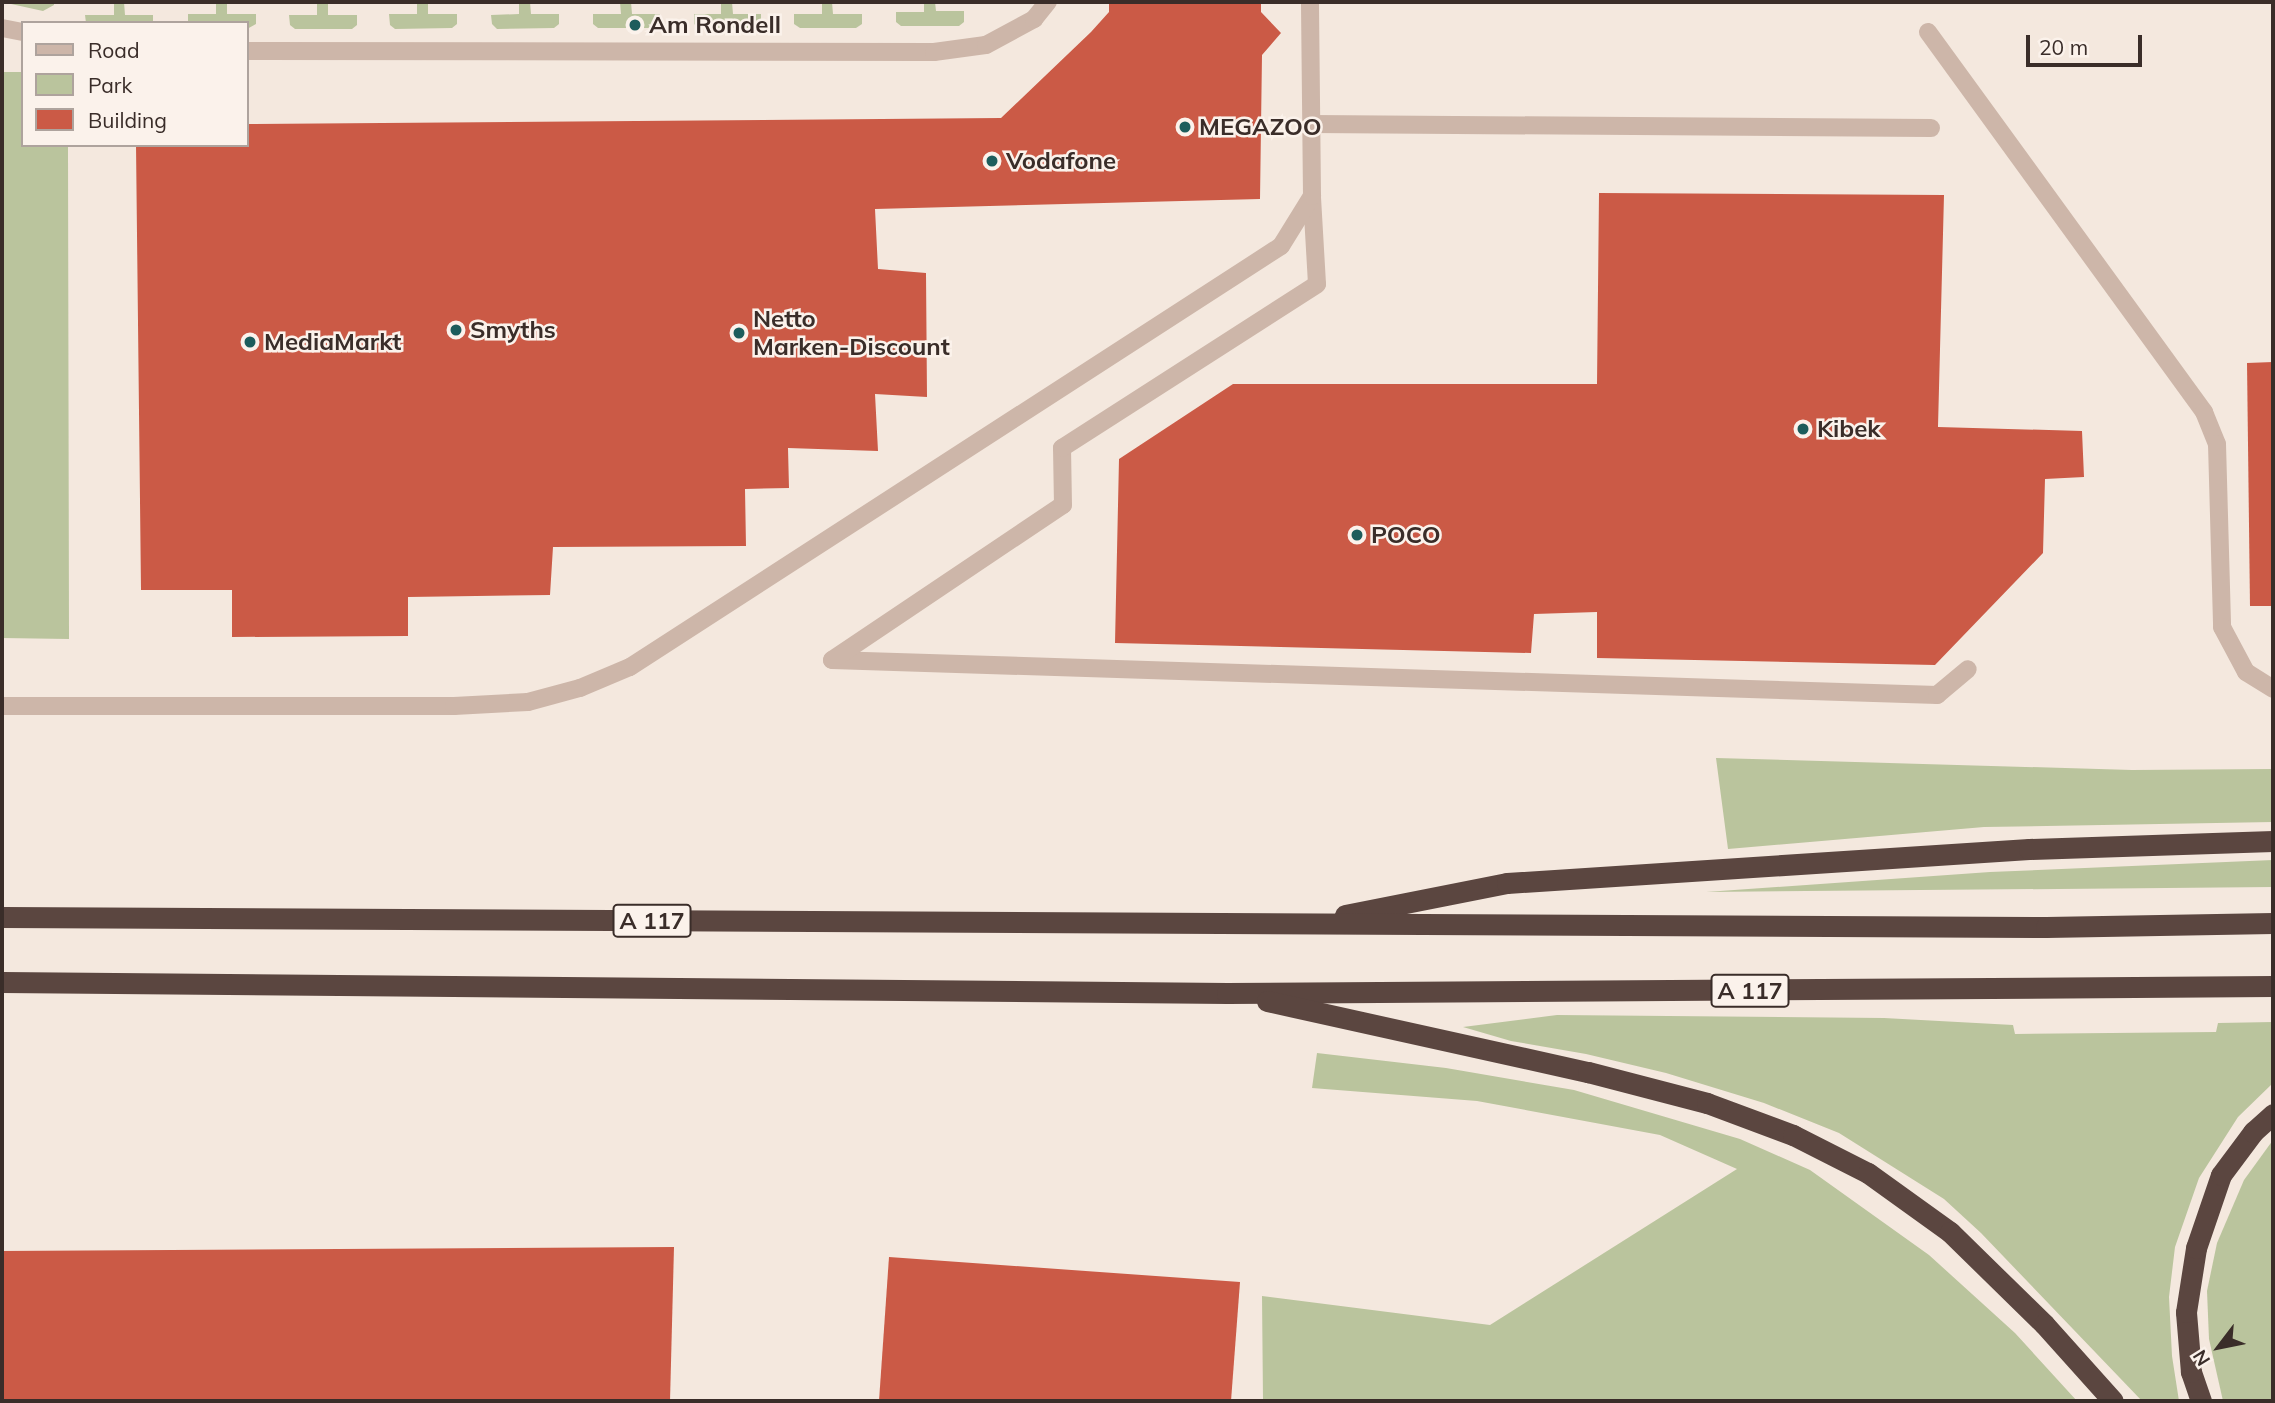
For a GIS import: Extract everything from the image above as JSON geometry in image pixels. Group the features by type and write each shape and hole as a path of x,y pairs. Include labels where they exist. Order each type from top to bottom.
{"highway":[{"path":"1301,924 1507,883 2029,849 2273,841"},
{"name":"A 117","path":"2,917 2046,927 2273,923"},
{"name":"A 117","path":"2,982 1227,993 2273,986"},
{"path":"1227,993 1588,1072 1707,1103 1793,1135 1868,1173 1951,1232 2044,1324 2113,1401"},
{"path":"2201,1401 2191,1372 2186,1312 2196,1248 2221,1175 2253,1132 2273,1114"}],"lane":[{"path":"248,51 934,52 986,45 1034,19 1048,2"},
{"path":"1310,2 1312,196 1317,284 1062,448 1063,505 832,660 1937,695 1968,668"},
{"path":"2,28 21,32"},
{"path":"1928,32 2204,412 2217,444 2222,627 2246,672 2273,689"},
{"path":"1312,124 1930,128"},
{"path":"2,706 454,706 528,702 580,688 630,667 1281,246 1312,196"}],"green space":[{"path":"2,2 54,2 54,5 43,11"},
{"path":"114,2 124,2 125,15 153,15 153,21 86,21 85,15 114,15"},
{"path":"216,2 227,2 227,14 256,14 256,24 248,28 248,21 188,21 188,14 216,14"},
{"path":"317,2 328,2 328,15 357,15 357,25 352,29 295,29 290,25 289,15 317,15"},
{"path":"417,2 428,2 428,14 457,14 457,24 452,28 395,29 390,25 389,14 417,14"},
{"path":"519,2 530,2 531,14 559,14 559,24 554,28 497,29 492,24 491,15 519,14"},
{"path":"620,2 631,2 632,14 660,14 660,24 655,28 598,28 593,24 593,14 621,14"},
{"path":"721,2 732,2 733,14 761,14 761,24 756,28 699,28 694,24 694,14 721,14"},
{"path":"822,2 832,2 833,14 862,14 862,24 856,28 800,28 794,24 794,14 822,14"},
{"path":"924,2 935,2 936,11 964,11 964,22 959,26 901,26 896,22 896,12 924,12"},
{"path":"2,72 21,72 21,147 68,147 69,639 2,638"},
{"path":"1716,758 2132,770 2273,769 2273,822 1984,827 1728,849"},
{"path":"2273,860 2273,887 1706,892 1990,872"},
{"path":"1557,1015 1884,1018 2013,1025 2015,1034 2216,1032 2218,1023 2273,1022 2273,1083 2238,1117 2199,1178 2175,1247 2169,1297 2172,1356 2179,1401 2142,1401 1981,1233 1944,1199 1839,1133 1764,1103 1666,1073 1586,1054 1511,1041 1463,1027"},
{"path":"1317,1053 1446,1068 1574,1090 1740,1139 1810,1170 1929,1255 2015,1333 2077,1401 1263,1401 1262,1296 1490,1325 1737,1169 1660,1135 1477,1101 1312,1088"},
{"path":"2273,1140 2273,1401 2223,1401 2209,1339 2207,1291 2217,1243 2244,1180"}],"building":[{"path":"1109,2 1261,2 1261,12 1281,33 1262,55 1260,199 875,209 878,269 926,273 927,397 875,394 878,451 788,448 789,488 745,489 746,546 553,547 550,595 408,597 408,636 232,637 232,590 141,590 136,147 248,147 248,124 1001,118 1109,12"},
{"path":"1599,193 1944,195 1938,427 2082,431 2084,477 2045,479 2043,553 1935,665 1597,658 1597,612 1534,614 1531,653 1115,643 1119,459 1233,384 1597,384"},
{"path":"2273,362 2273,606 2250,606 2247,363"},
{"path":"674,1247 670,1401 2,1401 2,1251"},
{"path":"889,1257 1240,1282 1231,1401 879,1401"}],"place":[{"name":"Am Rondell","path":"635,25"},
{"name":"MEGAZOO","path":"1185,127"},
{"name":"Vodafone","path":"992,161"},
{"name":"Smyths","path":"456,330"},
{"name":"Netto Marken-Discount","path":"739,333"},
{"name":"MediaMarkt","path":"250,342"},
{"name":"Kibek","path":"1803,429"},
{"name":"POCO","path":"1357,535"}]}
